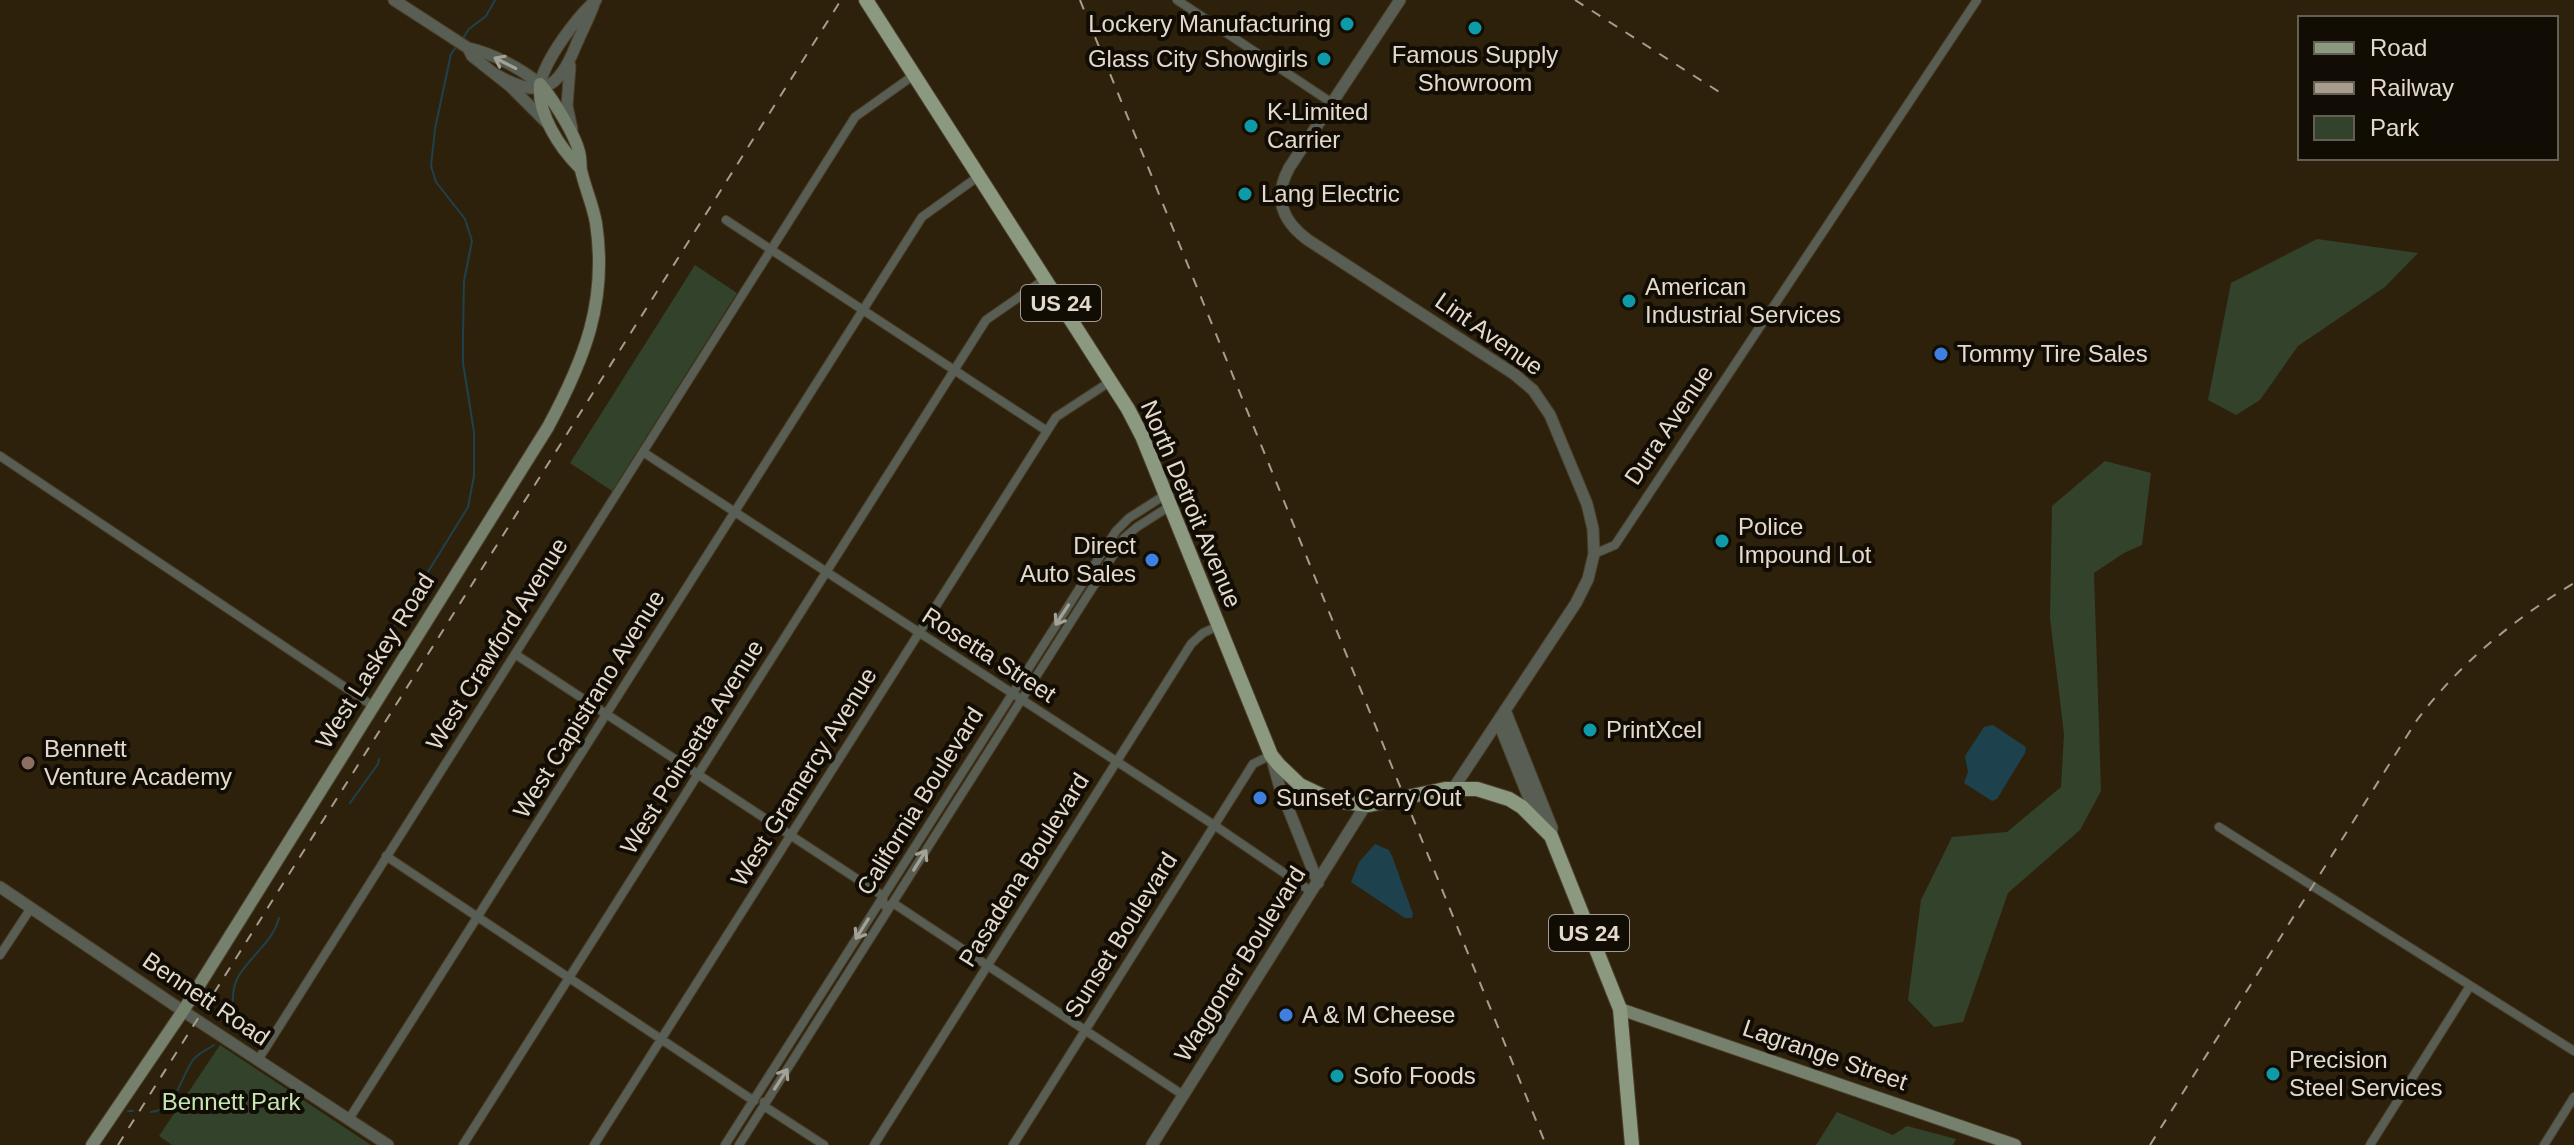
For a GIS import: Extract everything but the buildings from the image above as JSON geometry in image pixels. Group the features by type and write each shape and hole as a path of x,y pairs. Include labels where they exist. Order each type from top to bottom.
{"main road":[{"name":"North Detroit Avenue","path":"866,0 1135,422 1271,755 1289,775 1315,794 1334,801 1365,806 1453,789 1477,789 1509,799 1522,807 1551,836 1620,1009 1632,1145"},
{"name":"West Laskey Road","path":"540,86 542,106 549,125 580,168"},
{"name":"West Laskey Road","path":"92,1145 183,1011 569,389 587,345 597,294 599,256 594,214 580,168 580,154 555,103 540,86"},
{"name":"Lagrange Street","path":"1620,1009 2015,1145"}],"street":[{"path":"394,0 468,48 479,50 520,71 540,86"},
{"path":"495,74 521,86 540,86 562,75 596,0"},
{"path":"540,86 551,59 583,12 596,0"},
{"path":"1177,0 1332,103 1400,0"},
{"name":"Dura Avenue","path":"1594,554 1615,545 1977,0"},
{"path":"468,48 472,56 549,125"},
{"name":"West Laskey Road","path":"571,59 567,106 574,137"},
{"name":"West Crawford Avenue","path":"258,1060 855,117 862,109 914,75"},
{"name":"Lint Avenue","path":"1332,103 1284,178 1281,207 1291,225 1308,240 1514,374 1533,390 1550,415 1587,504 1593,529 1594,554"},
{"name":"West Capistrano Avenue","path":"349,1119 926,212 979,176"},
{"path":"726,220 1047,431"},
{"name":"West Poinsetta Avenue","path":"463,1145 954,370 992,314 1045,279"},
{"name":"West Gramercy Avenue","path":"594,1145 1056,417 1111,381"},
{"name":"Rosetta Street","path":"643,452 1116,763 1315,888"},
{"path":"0,456 373,706"},
{"name":"California Boulevard","path":"725,1145 1122,524 1168,500"},
{"name":"California Boulevard","path":"739,1145 1130,531 1168,500"},
{"path":"1453,789 1576,603 1588,579 1594,554"},
{"path":"1084,580 1094,586"},
{"name":"Pasadena Boulevard","path":"874,1145 1191,644 1203,633 1218,626"},
{"path":"515,654 883,896 891,893 893,903 1183,1095"},
{"path":"1502,716 1539,824"},
{"path":"1502,716 1552,828 1551,836"},
{"name":"Sunset Boulevard","path":"1013,1145 1253,764 1271,755"},
{"name":"North Detroit Avenue","path":"1271,755 1315,888"},
{"path":"948,795 957,801"},
{"name":"Waggoner Boulevard","path":"1152,1145 1365,806"},
{"path":"2219,827 2574,1051"},
{"path":"386,856 754,1099 765,1099 764,1106 824,1145"},
{"name":"Bennett Road","path":"0,887 388,1145"},
{"path":"0,955 31,908"},
{"path":"2370,1145 2470,986"},
{"path":"819,999 829,1005"},
{"path":"2544,1145 2574,1097"}],"green space":[{"path":"2317,239 2418,253 2385,287 2298,346 2260,400 2236,415 2208,400 2231,283"},
{"path":"695,265 737,293 612,491 570,463"},
{"path":"2105,461 2151,473 2142,545 2094,573 2101,791 2080,830 2008,893 1963,1022 1934,1027 1908,1000 1921,900 1952,837 2007,832 2061,787 2064,734 2050,618 2052,506"},
{"name":"Bennett Park","path":"220,1045 371,1145 172,1145 159,1136"},
{"path":"1837,1112 1893,1135 1907,1126 1956,1139 1953,1145 1816,1145"}],"water":[{"path":"1993,725 2026,747 1997,799 1992,801 1964,783 1968,772 1965,756 1984,727"},
{"path":"1375,844 1389,850 1392,856 1412,918 1405,918 1351,882 1359,862"}],"waterway":[{"path":"463,38 486,16 495,0"},
{"path":"371,671 376,656 468,507 474,476 474,432 463,363 464,281 472,241 465,219 436,182 431,166 435,129 449,63 457,46"},
{"path":"350,803 379,759"},
{"path":"228,1027 238,977 267,942 279,918"},
{"path":"151,1112 167,1105 193,1060 214,1045"},
{"path":"128,1111 133,1111"}],"railway":[{"path":"118,1145 841,0"},
{"path":"1080,0 1546,1145"},
{"path":"1575,0 1724,95"},
{"path":"2150,1145 2417,720 2451,680 2489,644 2574,583"}],"place":[{"name":"Lockery Manufacturing","path":"1347,24"},
{"name":"Famous Supply Showroom","path":"1475,28"},
{"name":"Glass City Showgirls","path":"1324,59"},
{"name":"K-Limited Carrier","path":"1251,126"},
{"name":"Lang Electric","path":"1245,194"},
{"name":"American Industrial Services","path":"1629,301"},
{"name":"Tommy Tire Sales","path":"1941,354"},
{"name":"Police Impound Lot","path":"1722,541"},
{"name":"Direct Auto Sales","path":"1152,560"},
{"name":"PrintXcel","path":"1590,730"},
{"name":"Bennett Venture Academy","path":"28,763"},
{"name":"Sunset Carry Out","path":"1260,798"},
{"name":"A & M Cheese","path":"1286,1015"},
{"name":"Precision Steel Services","path":"2273,1074"},
{"name":"Sofo Foods","path":"1337,1076"}]}
